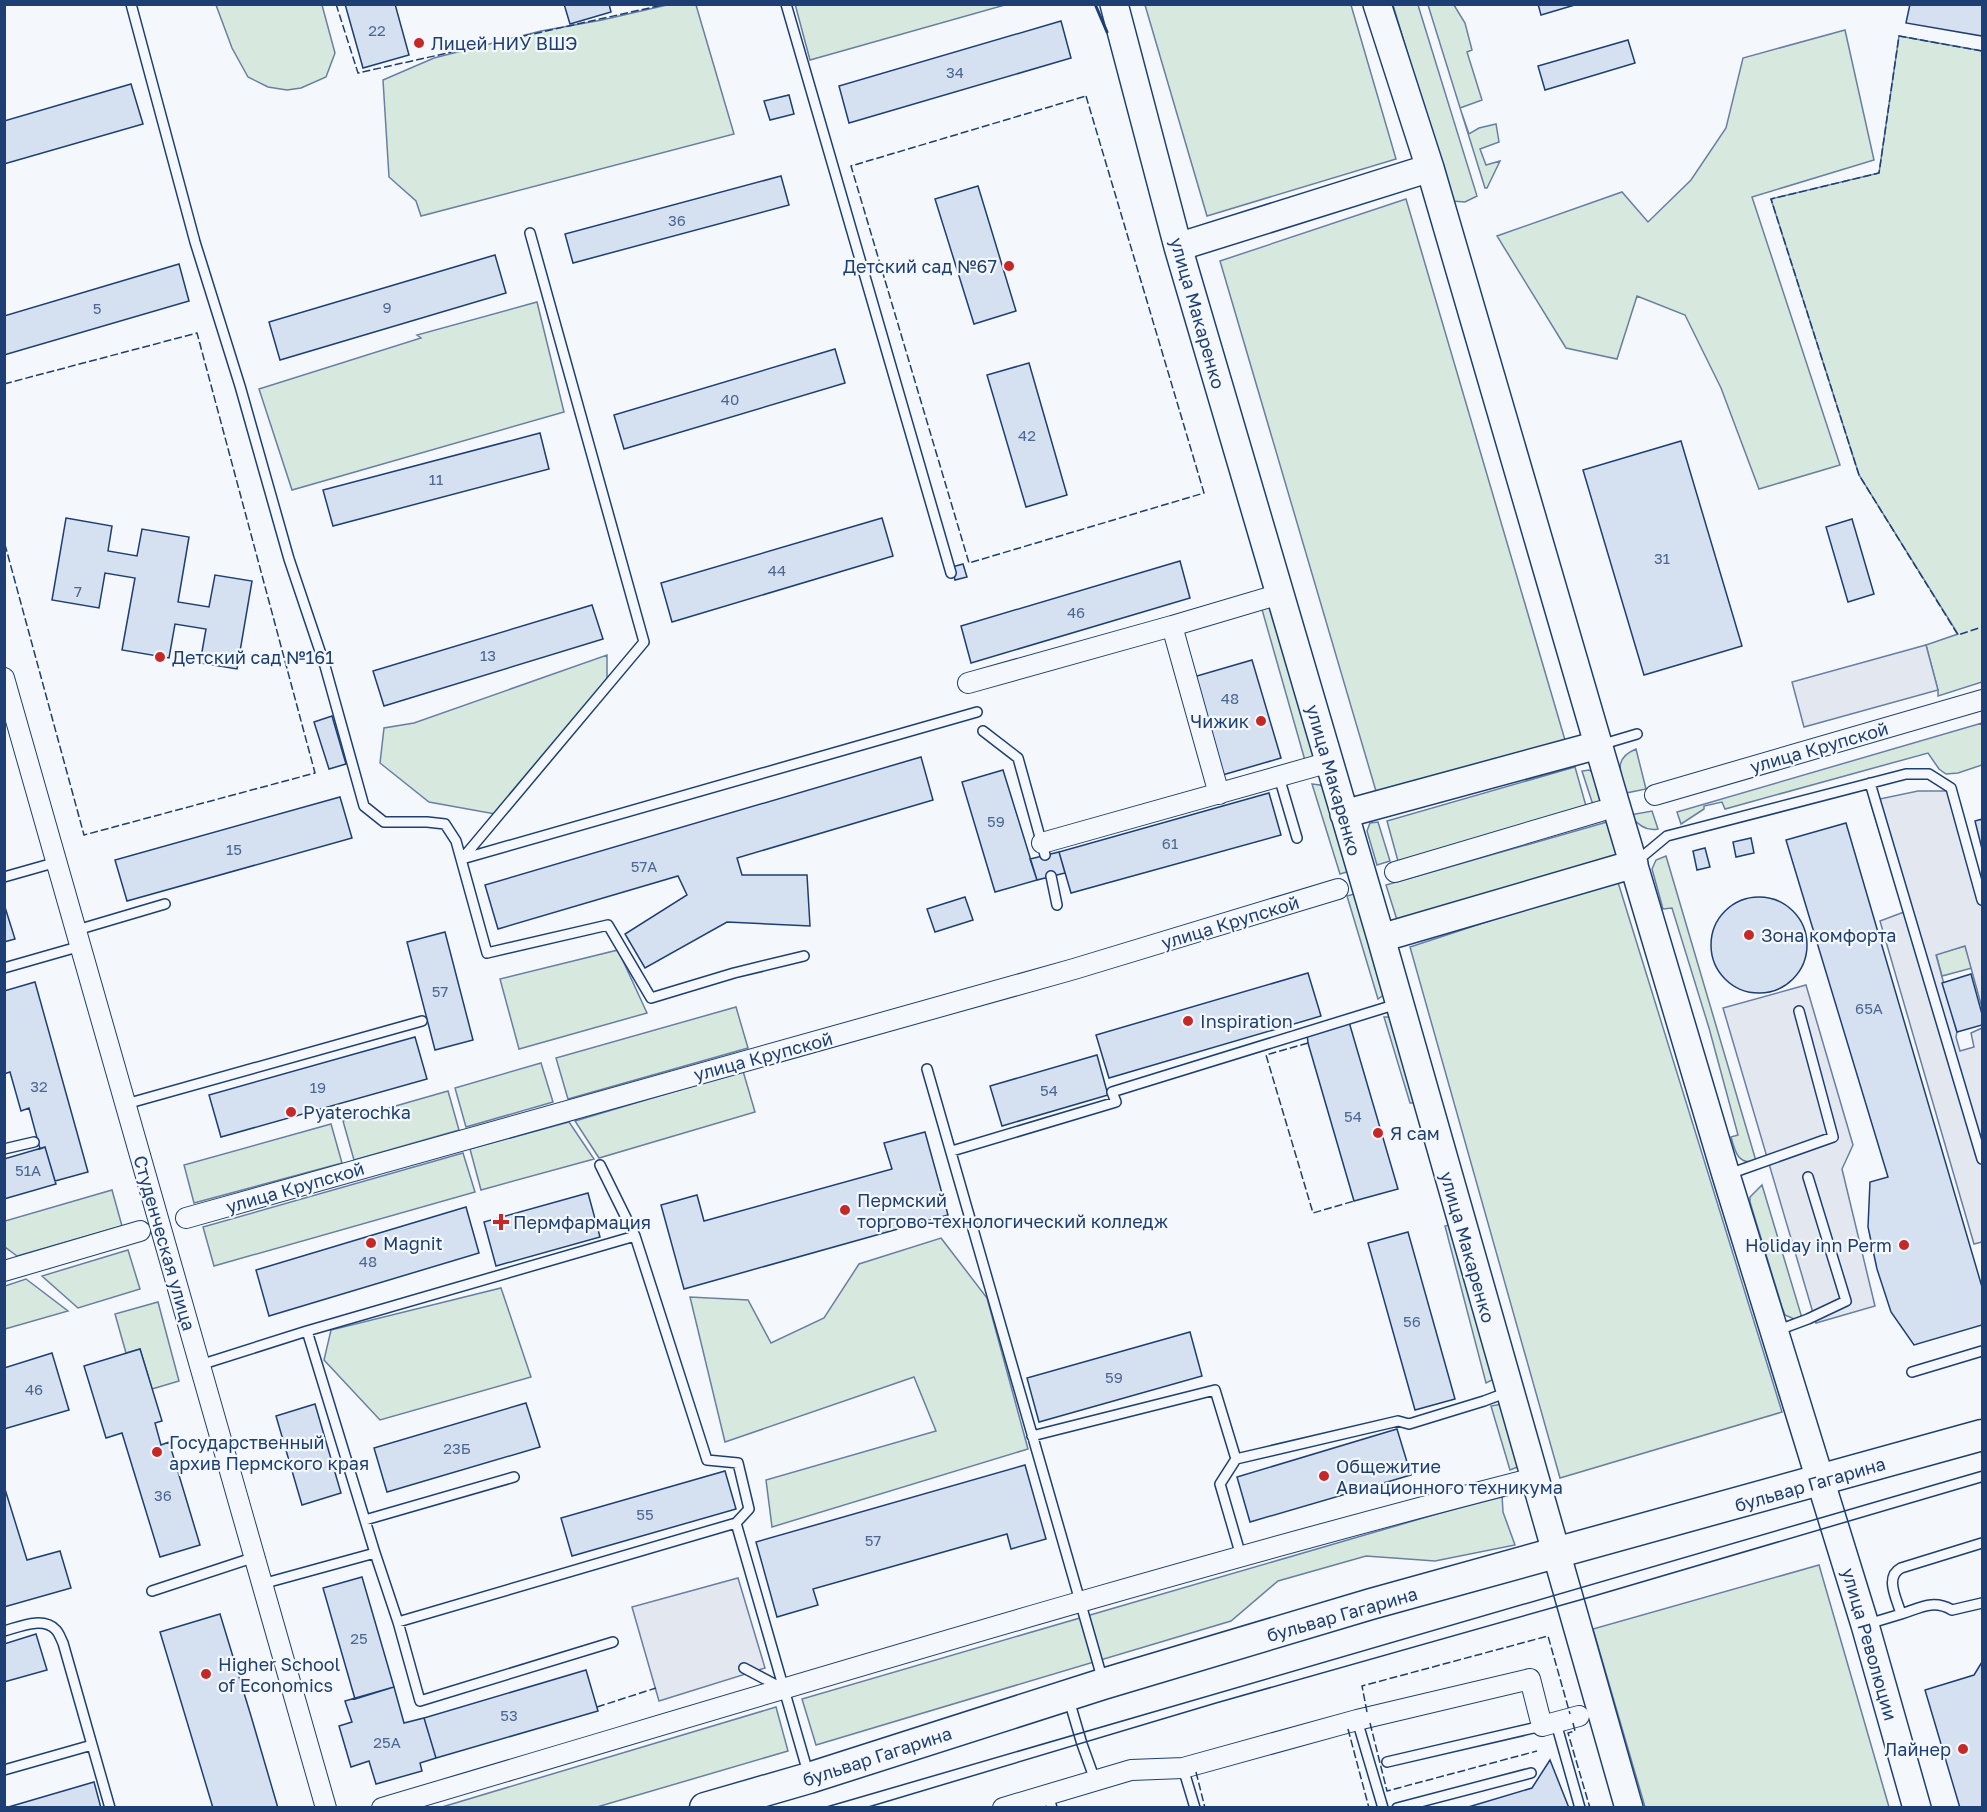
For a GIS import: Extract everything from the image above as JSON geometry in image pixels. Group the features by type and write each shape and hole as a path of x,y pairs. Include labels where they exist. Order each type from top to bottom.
{"main road":[{"name":"улица Макаренко","path":"1114,4 1178,247 1330,762 1509,1392 1558,1554"},
{"path":"1377,4 1430,168 1598,746 1821,1481"},
{"path":"1178,247 1430,168"},
{"path":"1344,814 1598,746"},
{"path":"1381,938 1634,864"},
{"name":"бульвар Гагарина","path":"705,1808 1371,1604 1983,1435"},
{"name":"улица Революции","path":"1821,1481 1917,1808"},
{"path":"1558,1554 1629,1808"}],"street":[{"path":"968,683 1280,594"},
{"path":"1172,626 1219,794"},
{"name":"Студенческая улица","path":"4,678 8,701 79,938 326,1808"},
{"name":"улица Крупской","path":"1655,795 1983,700"},
{"path":"1043,849 1330,762"},
{"path":"1395,872 1601,811"},
{"name":"улица Крупской","path":"186,1218 1063,972 1338,889"},
{"path":"4,1271 140,1231"},
{"path":"382,1808 1240,1556 1436,1502 1534,1478"},
{"path":"1003,1808 1050,1802 1095,1780 1131,1770 1183,1768 1357,1720 1530,1679 1549,1724 1579,1716"}],"lane":[{"path":"131,4 195,242 240,386 289,559 325,666 364,806 384,822 445,824 456,841 487,953 608,925 651,998 734,973 804,956"},
{"path":"786,4 951,573"},
{"path":"462,860 644,642 530,233"},
{"path":"462,860 977,712"},
{"path":"982,731 1018,758 1043,849"},
{"path":"1598,746 1637,734"},
{"path":"1634,864 1667,836 1906,774 1929,774 1951,788 1983,900"},
{"path":"1279,777 1298,838"},
{"path":"1870,783 1983,1159"},
{"path":"4,877 57,862"},
{"path":"1051,876 1058,904"},
{"path":"4,968 162,905 162,917"},
{"path":"952,1151 1116,1102 1112,1092 1399,1003"},
{"path":"1726,1174 1833,1137 1800,1011"},
{"path":"126,1104 422,1021"},
{"path":"927,1069 1104,1684"},
{"path":"4,1149 34,1142"},
{"path":"398,1622 736,1523 749,1509 738,1463 707,1460 635,1236 600,1165"},
{"path":"1776,1331 1808,1320 1846,1301 1808,1177"},
{"path":"200,1365 308,1331 635,1236"},
{"path":"308,1331 398,1622 420,1701 614,1642"},
{"path":"1912,1372 1983,1351"},
{"path":"1032,1436 1215,1390 1236,1459"},
{"path":"1240,1556 1220,1484 1236,1459 1398,1421 1409,1424 1509,1392"},
{"path":"365,1520 514,1477"},
{"path":"736,1523 809,1778"},
{"path":"1901,1614 1892,1584 1895,1571 1983,1543"},
{"path":"262,1584 375,1553"},
{"path":"152,1591 255,1557"},
{"path":"1865,1625 1933,1604 1940,1604 1952,1610 1983,1603"},
{"path":"4,1631 32,1623 46,1624 56,1629 63,1643 110,1808"},
{"path":"744,1668 784,1690"},
{"path":"1068,1695 1078,1734 1095,1780"},
{"path":"1357,1720 1383,1808"},
{"path":"1387,1762 1549,1724 1580,1808"},
{"path":"4,1770 92,1745"},
{"path":"1183,1768 1195,1808"},
{"path":"1397,1808 1531,1773"}],"shaded area":[{"path":"795,4 1005,4 1005,5 810,60"},
{"path":"216,5 322,5 335,53 326,77 301,88 287,90 268,87 248,77 232,48"},
{"path":"667,5 696,5 734,134 421,216 416,201 389,177 383,80 434,58 541,31"},
{"path":"1145,5 1351,5 1396,159 1207,216"},
{"path":"1393,5 1418,5 1477,196 1465,202 1452,201"},
{"path":"1428,5 1454,5 1465,23 1472,50 1467,52 1482,100 1460,108"},
{"path":"1845,30 1874,160 1752,197 1840,465 1759,489 1721,388 1685,315 1637,296 1617,359 1566,348 1497,236 1622,192 1648,222 1691,180 1726,128 1743,58"},
{"path":"1899,36 1982,51 1982,682 1938,696 1926,645 1958,634 1859,475 1771,199 1879,173"},
{"path":"1461,110 1469,134 1479,128 1496,124 1499,142 1480,149 1486,165 1500,161 1487,188 1485,188"},
{"path":"1406,199 1565,740 1378,798 1220,261"},
{"path":"537,302 564,412 292,490 259,389 421,338 417,335"},
{"path":"1269,603 1315,756 1306,764 1261,606"},
{"path":"1926,645 1938,690 1804,727 1792,682"},
{"path":"607,655 607,679 495,814 429,802 380,763 384,728 414,723"},
{"path":"1982,723 1982,765 1958,773 1946,774 1939,769 1928,753 1725,809 1722,802 1704,806 1704,809 1681,824 1677,812"},
{"path":"1636,749 1646,789 1626,793 1621,762 1628,753"},
{"path":"1575,767 1586,806 1398,861 1387,821"},
{"path":"1582,771 1592,772 1601,802 1593,805"},
{"path":"1312,784 1320,785 1327,791 1350,871 1340,874"},
{"path":"1918,791 1950,791 1982,907 1982,1008 1965,946 1936,955 1960,1051 1974,1047 1971,1033 1982,1028 1982,1242 1974,1244 1880,921 1904,912 1870,801"},
{"path":"1652,811 1658,829 1654,830 1642,826 1630,815"},
{"path":"1378,822 1390,861 1377,865 1367,831 1370,823"},
{"path":"1607,822 1617,857 1397,920 1386,885"},
{"path":"1666,856 1756,1161 1741,1159 1734,1148 1731,1137 1738,1135 1709,1028 1672,908 1663,909 1652,869 1656,860"},
{"path":"1617,879 1782,1412 1560,1478 1410,947"},
{"path":"1358,893 1385,994 1378,999 1347,896"},
{"path":"1965,946 1972,968 1942,976 1936,954"},
{"path":"618,950 647,1013 519,1049 500,979"},
{"path":"1806,985 1853,1145 1842,1169 1875,1306 1816,1323 1723,1008"},
{"path":"736,1007 748,1048 568,1099 556,1058"},
{"path":"1384,1017 1392,1017 1409,1060 1413,1103 1410,1103"},
{"path":"541,1063 553,1102 466,1127 455,1088"},
{"path":"743,1071 755,1112 599,1158 575,1121"},
{"path":"448,1091 459,1130 354,1160 343,1121"},
{"path":"569,1122 594,1159 481,1190 470,1149"},
{"path":"331,1124 342,1163 194,1203 184,1165"},
{"path":"463,1153 475,1192 214,1266 203,1227"},
{"path":"1762,1185 1802,1318 1794,1319 1785,1315 1750,1202 1750,1197"},
{"path":"112,1190 122,1226 17,1256 5,1247 5,1221"},
{"path":"1449,1225 1470,1266 1496,1378 1486,1383 1445,1226"},
{"path":"941,1238 987,1298 1028,1449 772,1527 766,1480 936,1431 914,1377 725,1442 690,1297 748,1300 771,1343 824,1318 859,1264"},
{"path":"128,1250 140,1289 78,1308 42,1276"},
{"path":"26,1279 68,1311 5,1329 5,1286"},
{"path":"501,1288 531,1377 380,1420 324,1360 331,1330"},
{"path":"158,1302 179,1381 152,1389 140,1349 126,1353 115,1314"},
{"path":"1502,1404 1520,1466 1510,1470 1491,1406"},
{"path":"1502,1495 1503,1512 1515,1545 1435,1561 1366,1556 1278,1581 1231,1621 816,1745 802,1699"},
{"path":"1819,1565 1889,1807 1645,1807 1593,1629"},
{"path":"738,1578 765,1668 659,1701 632,1607"},
{"path":"776,1707 788,1751 597,1807 442,1807"}],"building":[{"path":"345,4 395,4 409,55 363,68"},
{"path":"564,4 609,4 611,12 570,24"},
{"path":"1538,4 1578,4 1541,15"},
{"path":"1910,4 1982,4 1982,36 1906,23"},
{"path":"1061,21 1071,58 849,123 839,86"},
{"path":"1628,40 1635,63 1545,90 1538,66"},
{"path":"131,84 143,124 4,164 4,121"},
{"path":"789,95 794,114 770,120 764,101"},
{"path":"781,176 789,205 573,263 565,234"},
{"path":"978,186 1016,311 974,324 935,199"},
{"path":"495,255 506,293 280,360 269,322"},
{"path":"179,264 189,301 4,355 4,316"},
{"path":"835,349 845,383 624,449 614,415"},
{"path":"1029,363 1067,495 1026,507 987,375"},
{"path":"540,433 549,469 333,526 323,490"},
{"path":"1681,441 1742,646 1644,675 1583,470"},
{"path":"66,518 112,526 108,551 137,556 142,529 189,537 178,602 209,607 215,575 252,581 237,669 200,663 206,629 175,624 169,658 122,650 135,578 105,573 99,608 52,600"},
{"path":"882,518 893,556 672,622 661,583"},
{"path":"1852,519 1874,594 1848,602 1826,527"},
{"path":"1180,561 1190,598 971,663 961,626"},
{"path":"963,564 967,577 955,580 952,567"},
{"path":"592,605 603,639 384,706 373,671"},
{"path":"1252,660 1281,758 1219,776 1190,678"},
{"path":"332,716 346,764 329,769 314,722"},
{"path":"921,757 933,800 737,858 742,875 807,875 810,926 727,922 645,968 625,934 687,895 678,876 498,929 485,885"},
{"path":"1003,770 1037,880 995,892 962,782"},
{"path":"1269,793 1281,835 1071,893 1059,852"},
{"path":"340,797 352,838 127,901 115,860"},
{"path":"1982,819 1982,849 1975,821"},
{"path":"1846,823 1982,1287 1982,1325 1914,1345 1891,1312 1877,1269 1868,1227 1870,1182 1888,1177 1786,840"},
{"path":"1751,838 1754,853 1736,857 1733,842"},
{"path":"1705,848 1710,867 1697,870 1693,851"},
{"path":"1059,852 1065,873 1037,880 1030,859"},
{"path":"965,897 973,920 935,932 927,909"},
{"path":"1759,897 1778,900 1793,911 1804,926 1807,945 1804,964 1793,979 1778,990 1759,993 1740,990 1725,979 1714,964 1711,945 1714,926 1725,911 1740,900"},
{"path":"4,904 15,939 4,942"},
{"path":"445,932 473,1040 435,1050 407,942"},
{"path":"1308,973 1321,1016 1109,1078 1096,1035"},
{"path":"1971,974 1982,1014 1982,1025 1957,1032 1942,983"},
{"path":"35,982 88,1172 55,1181 45,1147 40,1149 29,1108 21,1111 10,1072 4,1074 4,991"},
{"path":"1349,1022 1398,1189 1354,1201 1307,1034"},
{"path":"415,1037 427,1079 221,1137 209,1095"},
{"path":"1097,1055 1108,1095 1002,1126 990,1086"},
{"name":"Пермский торгово-технологический колледж","path":"925,1132 948,1215 684,1289 661,1205 697,1195 704,1221 892,1169 884,1143"},
{"path":"45,1147 56,1184 4,1199 4,1159"},
{"path":"588,1193 600,1237 496,1266 484,1222"},
{"path":"466,1207 479,1253 269,1316 256,1270"},
{"path":"1408,1232 1455,1399 1415,1410 1368,1243"},
{"path":"1190,1332 1202,1376 1039,1422 1027,1378"},
{"path":"140,1349 162,1421 155,1423 161,1445 169,1442 200,1545 160,1557 122,1433 106,1438 84,1366"},
{"path":"52,1353 69,1410 4,1429 4,1368"},
{"path":"526,1403 540,1447 387,1492 374,1448"},
{"path":"315,1404 341,1493 302,1505 276,1416"},
{"name":"Общежитие Авиационного техникума","path":"1397,1429 1411,1475 1250,1522 1237,1477"},
{"path":"1025,1465 1046,1539 1011,1549 1007,1534 813,1589 818,1605 777,1617 756,1542"},
{"path":"725,1471 736,1509 572,1556 561,1518"},
{"path":"4,1486 27,1560 60,1551 71,1588 4,1607"},
{"path":"362,1577 394,1687 355,1699 323,1588"},
{"name":"Higher School of Economics","path":"220,1614 278,1808 213,1808 160,1632"},
{"path":"36,1634 47,1670 4,1682 4,1644"},
{"name":"Лайнер","path":"1982,1662 1982,1808 1960,1808 1925,1690 1974,1675"},
{"path":"586,1670 598,1711 436,1758 424,1718"},
{"path":"394,1687 404,1723 424,1718 436,1758 420,1763 422,1771 376,1784 369,1761 351,1767 339,1726 352,1722 345,1701"},
{"path":"1550,1760 1569,1808 1465,1808 1532,1788"},
{"path":"94,1782 101,1808 5,1808"}],"tram line":[{"path":"823,1808 1982,1471"},
{"path":"865,1808 1216,1703 1594,1596 1982,1482"}],"fence":[{"path":"336,4 358,73 667,4"},
{"path":"1982,51 1899,36 1879,173 1771,199 1859,475 1958,635 1982,627"},
{"path":"1086,96 1204,493 969,563 851,166 1086,96"},
{"path":"4,384 197,333 315,773 84,835 4,541"},
{"path":"1308,1043 1266,1055 1313,1213 1354,1201"},
{"path":"1367,1712 1362,1686 1548,1636 1570,1714"},
{"path":"597,1707 656,1688"},
{"path":"1370,1723 1387,1791 1537,1751"},
{"path":"1573,1723 1575,1731 1568,1733 1590,1808"},
{"path":"1348,1729 1369,1808"},
{"path":"1196,1772 1205,1808"}],"wall":[{"path":"1095,4 1107,32"}],"place":[{"name":"Лицей НИУ ВШЭ","path":"419,43"},
{"name":"Детский сад №67","path":"1009,266"},
{"name":"Детский сад №161","path":"160,657"},
{"name":"Чижик","path":"1261,721"},
{"name":"Зона комфорта","path":"1749,935"},
{"name":"Inspiration","path":"1188,1021"},
{"name":"Pyaterochka","path":"291,1112"},
{"name":"Я сам","path":"1378,1133"},
{"name":"Пермский торгово-технологический колледж","path":"845,1210"},
{"name":"Пермфармация","path":"501,1222"},
{"name":"Magnit","path":"371,1243"},
{"name":"Holiday inn Perm","path":"1904,1245"},
{"name":"Государственный архив Пермского края","path":"157,1452"},
{"name":"Общежитие Авиационного техникума","path":"1324,1476"},
{"name":"Higher School of Economics","path":"206,1674"},
{"name":"Лайнер","path":"1963,1749"}]}
